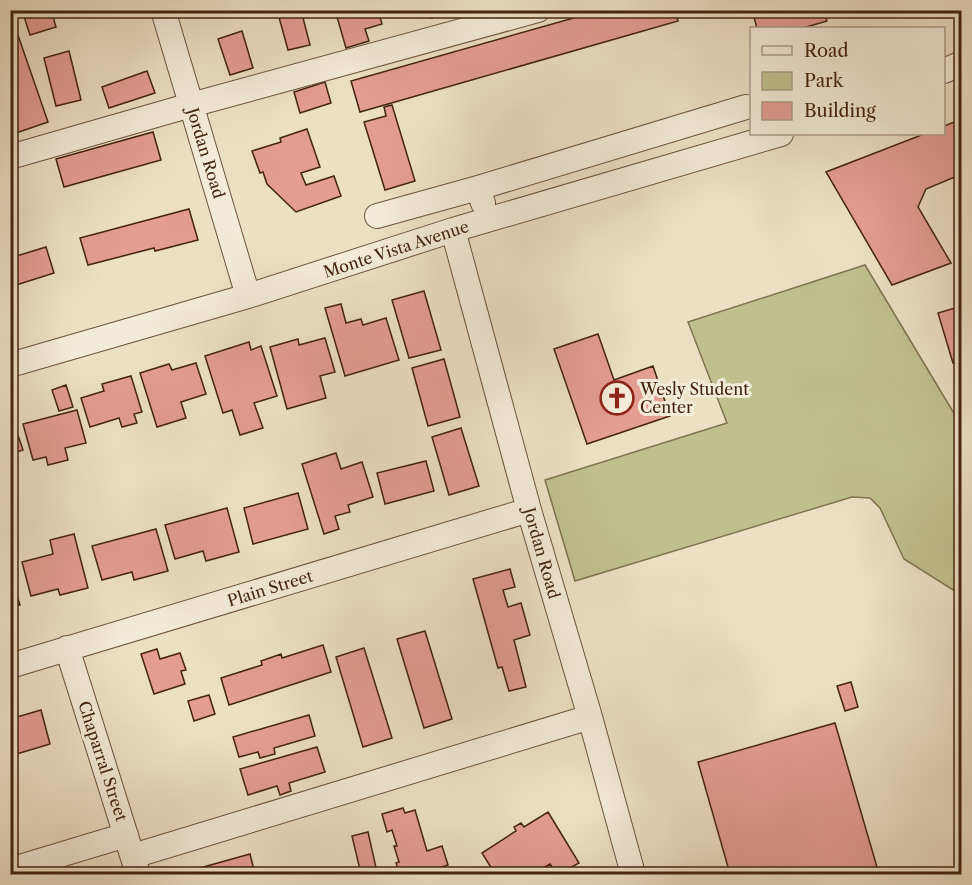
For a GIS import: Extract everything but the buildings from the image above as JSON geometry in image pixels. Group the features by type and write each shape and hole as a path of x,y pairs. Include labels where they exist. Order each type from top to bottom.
{"street":[{"name":"Jordan Road","path":"163,10 248,296"},
{"path":"10,157 538,10"},
{"path":"945,71 962,63"},
{"path":"376,216 478,188 746,107"},
{"name":"Monte Vista Avenue","path":"10,365 248,296 453,230 778,135"},
{"path":"478,188 488,220"},
{"name":"Jordan Road","path":"453,230 529,510 633,874"},
{"name":"Plain Street","path":"10,666 529,510"},
{"name":"Chaparral Street","path":"67,648 132,855"},
{"path":"10,870 132,855 590,717"}],"green space":[{"path":"865,265 961,425 961,595 904,559 880,508 870,498 852,497 575,581 545,480 727,423 688,322"}],"place":[{"name":"Wesly Student Center","path":"617,398"}]}
